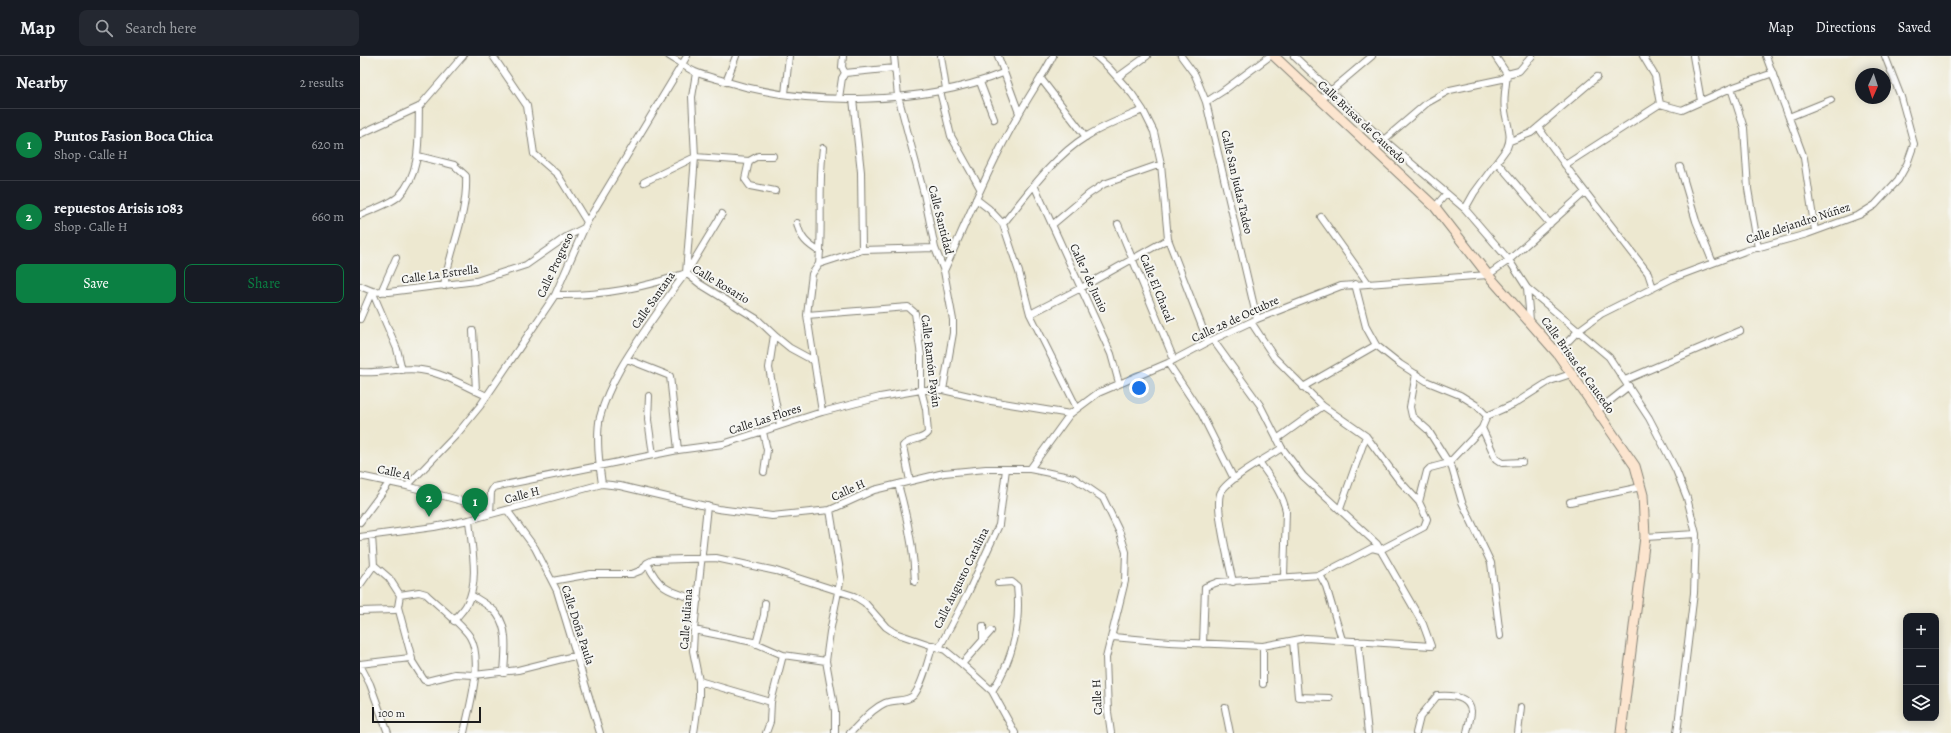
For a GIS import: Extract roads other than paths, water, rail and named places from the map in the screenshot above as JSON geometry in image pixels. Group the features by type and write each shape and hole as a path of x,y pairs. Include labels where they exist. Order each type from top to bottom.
{"street":[{"path":"360,134 419,107 463,56"},
{"path":"493,56 527,106 534,154 558,175 586,225"},
{"path":"669,56 696,72 743,87 785,94 853,99 898,96 943,90 980,82 1003,72"},
{"name":"Calle Progreso","path":"407,486 457,434 487,396 555,296 586,225 687,56"},
{"path":"726,82 736,56"},
{"path":"785,94 789,56"},
{"path":"842,56 842,67 845,73"},
{"name":"Calle Santidad","path":"894,56 898,96 924,194 935,248 944,271 953,320 953,333 943,390"},
{"path":"941,56 943,90 951,136 980,188"},
{"path":"998,56 1019,113"},
{"path":"944,271 980,188 1019,113 1042,80 1054,56"},
{"path":"1096,56 1118,77 1143,110 1154,132 1160,164 1168,239 1210,341 1260,405 1282,448 1303,476 1377,544 1423,624 1431,646 1306,638 1263,646 1203,644 1113,637"},
{"path":"1118,77 1147,56"},
{"name":"Calle San Judas Tadeo","path":"1181,56 1195,75 1206,102 1254,320 1274,358 1323,406 1366,436 1398,478 1419,502 1427,519 1424,527 1380,550 1372,548 1320,574"},
{"path":"1206,102 1223,92 1270,56"},
{"name":"Calle Brisas de Caucedo","path":"1275,56 1435,207 1488,275 1530,320 1557,353 1635,466 1641,487 1645,537 1621,733"},
{"path":"1294,56 1446,194 1465,209 1510,260 1527,288 1609,357 1649,418 1676,470 1687,498 1696,534 1694,593 1677,733"},
{"path":"1321,99 1372,56"},
{"path":"1495,56 1507,74 1505,110 1510,134 1510,142"},
{"path":"1373,149 1427,103 1450,90 1502,79 1507,74 1519,71 1532,56"},
{"path":"1643,56 1655,76 1660,104"},
{"path":"1693,56 1701,101"},
{"path":"1766,56 1804,158 1815,231"},
{"name":"Calle Alejandro Núñez","path":"1557,353 1578,331 1601,314 1653,288 1712,263 1815,231 1859,215 1875,205 1898,180 1907,164 1914,144 1901,97 1885,56"},
{"path":"845,73 895,68"},
{"name":"Calle Santana","path":"602,484 599,466 600,418 610,386 675,286 686,273 695,156 692,97 696,72"},
{"path":"839,98 842,78 845,73"},
{"path":"1565,165 1660,104 1682,110 1731,88 1773,73"},
{"path":"1465,209 1474,193 1510,142 1538,127 1597,77"},
{"path":"1042,80 1086,137"},
{"path":"980,82 994,119"},
{"path":"1731,88 1744,128 1748,189 1758,248"},
{"path":"853,99 861,172 862,250"},
{"path":"1789,117 1831,100"},
{"path":"360,215 399,197 412,177 418,156 419,107"},
{"path":"1003,224 1034,185 1073,146 1099,129 1143,110"},
{"path":"1538,127 1585,192 1648,273 1653,288"},
{"path":"822,412 807,315 812,274 819,264 822,226 820,170 823,148"},
{"path":"418,156 454,165 466,176 465,208 451,254 444,286"},
{"path":"644,182 695,156 749,161 758,156 773,156"},
{"path":"749,161 745,179 747,184 775,191"},
{"path":"1497,162 1550,224"},
{"path":"1052,225 1089,194 1104,184 1160,164"},
{"path":"1680,167 1696,221 1712,263"},
{"name":"Calle 7 de Junio","path":"1034,185 1111,354 1119,383"},
{"path":"1488,275 1510,260 1585,192"},
{"path":"1435,207 1446,194"},
{"path":"976,199 989,209 1003,224 1015,257 1030,314 1077,408"},
{"path":"686,273 722,214"},
{"path":"1321,217 1368,283"},
{"path":"797,223 801,236 804,240 820,252"},
{"name":"Calle El Chacal","path":"1118,224 1133,258 1171,362 1202,413 1234,479"},
{"name":"Calle La Estrella","path":"360,286 372,291 381,292 444,286 476,281 526,265 586,225"},
{"path":"1030,314 1081,288 1168,239"},
{"path":"819,264 862,250 935,248"},
{"path":"381,292 396,258"},
{"name":"Calle Rosario","path":"555,296 579,296 620,290 662,281 686,273 700,284 757,318 774,336 790,348 814,361"},
{"name":"Calle 28 de Octubre","path":"1030,469 1070,414 1098,393 1171,362 1254,320 1341,286 1488,275"},
{"path":"1355,284 1366,327 1376,345 1400,364 1428,382 1460,395 1476,405 1487,416"},
{"path":"1527,288 1530,320"},
{"path":"360,319 362,310 372,291"},
{"path":"372,291 397,349 402,370"},
{"name":"Calle Ramón Payán","path":"807,315 908,307 915,313 921,356 921,390 926,409 928,433 924,437 908,441 903,446 910,481"},
{"path":"473,331 476,391"},
{"path":"1625,380 1740,331"},
{"path":"774,336 770,368 780,425"},
{"path":"1303,387 1376,345"},
{"path":"627,359 670,376 678,450"},
{"path":"360,372 372,373 420,369 435,373 487,396"},
{"path":"1416,374 1410,407 1412,416 1428,430 1449,463 1464,508 1491,563 1500,636"},
{"path":"1419,502 1427,472 1430,468 1449,463 1482,428 1487,416 1514,404 1533,390 1550,381 1571,374"},
{"path":"1597,411 1629,386"},
{"name":"Calle Las Flores","path":"490,514 491,492 494,487 678,450 724,444 822,412 880,397 921,390 943,390 990,401 1070,414"},
{"path":"649,396 648,420 653,455"},
{"path":"1277,439 1323,406"},
{"path":"1482,428 1496,459 1502,463 1522,462"},
{"path":"763,432 767,450 764,472"},
{"path":"1340,509 1366,436"},
{"path":"1233,582 1219,501 1221,492 1234,479 1282,448"},
{"path":"1260,463 1278,488 1286,511 1284,576"},
{"name":"Calle Augusto Catalina","path":"850,733 880,705 889,701 910,698 914,695 936,647 968,593 999,525 1006,469"},
{"name":"Calle H","path":"360,537 469,520 602,484 620,486 707,506 772,516 830,510 874,490 944,473 1030,469 1074,478 1103,498 1120,533 1126,552 1125,580 1113,637 1106,658 1108,712 1111,733"},
{"name":"Calle A","path":"360,476 407,486 462,501 490,514"},
{"path":"360,522 389,483"},
{"path":"898,484 907,516 914,557 915,582"},
{"path":"1570,502 1641,487"},
{"name":"Calle Juliana","path":"694,733 699,697 699,681 693,651 694,630 707,506"},
{"name":"Calle Doña Paula","path":"507,510 535,548 557,591 578,655 600,733"},
{"path":"830,510 841,577 826,661 836,733"},
{"path":"454,621 467,605 471,596 473,563 469,520"},
{"path":"1645,537 1696,534"},
{"path":"360,585 374,565 372,536"},
{"path":"552,581 591,574 632,574 642,570 647,563 658,559 716,558 776,571 839,590 865,603 886,627 895,633 945,650 992,691 1015,733"},
{"path":"647,563 653,576 662,586 698,600"},
{"path":"374,565 389,578 400,595 398,607 412,659 424,680 427,681 455,674 474,675 504,673 578,655"},
{"path":"1203,644 1205,587 1218,582 1320,574 1326,586 1342,640"},
{"path":"992,691 1007,663 1016,630 1017,586 1012,582 998,583"},
{"path":"400,595 420,592 426,594 469,635 474,646 476,662 464,733"},
{"path":"471,596 497,613 503,624 506,638 504,673"},
{"path":"756,644 764,616 765,602"},
{"path":"360,611 395,610 398,607"},
{"path":"983,626 983,639"},
{"path":"694,630 756,644 783,655 826,661"},
{"path":"962,664 991,630"},
{"path":"1293,641 1298,697 1329,698"},
{"path":"1358,641 1368,733"},
{"path":"1263,646 1263,684"},
{"path":"766,733 770,722 771,702 783,655"},
{"path":"388,733 370,684 360,664 407,658 412,659"},
{"path":"699,681 771,702"},
{"path":"1416,733 1420,717 1437,696 1454,694 1468,703 1471,711 1467,733"},
{"path":"1518,733 1521,707"},
{"path":"1225,708 1230,733"}],"place":[{"name":"repuestos Arisis 1083","path":"429,517"},
{"name":"Puntos Fasion Boca Chica","path":"475,521"}]}
